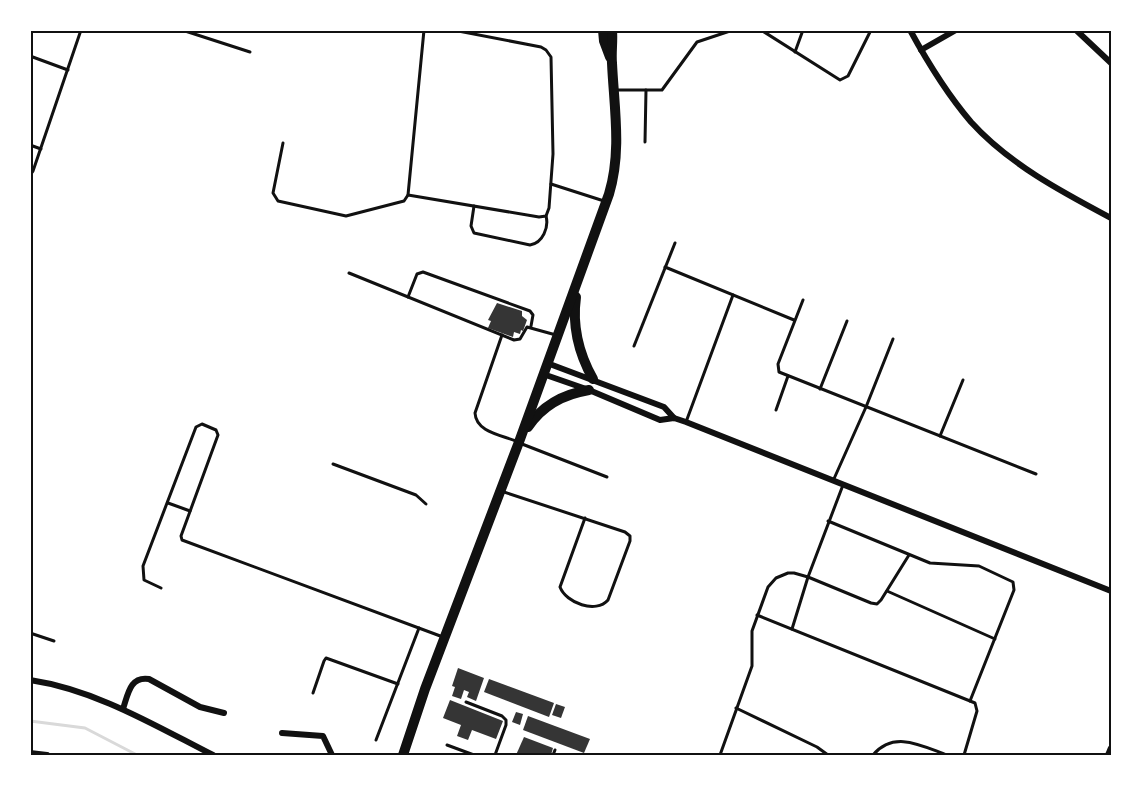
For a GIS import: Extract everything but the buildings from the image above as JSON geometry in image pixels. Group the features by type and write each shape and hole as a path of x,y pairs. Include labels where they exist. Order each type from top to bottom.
{"main road":[{"path":"403,755 444,637 519,442 606,202 616,161 614,90 608,33"},
{"path":"519,442 531,423 547,407 591,385 579,347 575,324 575,301 582,267"},
{"path":"410,755 413,729"}],"street":[{"path":"910,30 944,88 973,123 1006,153 1062,192 1111,218"},
{"path":"939,30 942,38"},
{"path":"921,50 956,30"},
{"path":"1076,30 1111,63"},
{"path":"547,363 660,420 674,418"},
{"path":"543,374 591,385 664,408 674,418 1111,591"},
{"path":"123,709 130,687 142,678 149,679 200,707 224,713"},
{"path":"30,680 78,690 123,709 213,755"},
{"path":"282,733 323,736 332,755"},
{"path":"1108,755 1111,748"},
{"path":"30,753 47,755"}],"lane":[{"path":"30,175 81,30"},
{"path":"182,30 250,52"},
{"path":"283,143 273,193 278,201 346,216 404,201 408,195 424,30"},
{"path":"453,30 541,48 551,57 551,184 547,224 542,238 535,245 530,245 474,233 471,226 474,206"},
{"path":"614,90 664,89 698,41 733,30"},
{"path":"761,30 837,79 843,80 848,76 871,30"},
{"path":"795,52 802,30"},
{"path":"30,56 68,70"},
{"path":"645,142 646,90"},
{"path":"30,145 41,149"},
{"path":"551,184 606,202"},
{"path":"408,195 539,218 546,216"},
{"path":"634,346 675,243"},
{"path":"665,267 795,320"},
{"path":"408,297 417,274 423,272 530,311 533,315 530,327"},
{"path":"349,273 517,340 522,337 526,327 557,335"},
{"path":"686,422 733,295"},
{"path":"803,300 777,367 779,372 1036,474"},
{"path":"820,389 847,321"},
{"path":"502,335 475,414 480,427 607,477"},
{"path":"833,481 893,339"},
{"path":"776,410 788,376"},
{"path":"940,436 963,380"},
{"path":"161,588 144,580 143,568 196,427 202,424 216,430 218,435 181,536 184,542 444,637"},
{"path":"333,464 416,495 426,504"},
{"path":"792,629 808,578 843,485"},
{"path":"500,490 625,532 630,538 608,600 605,604 594,608 567,598 560,587 585,519"},
{"path":"168,503 190,511"},
{"path":"828,522 933,564 979,566 1013,582 1014,590 970,701"},
{"path":"720,755 752,666 751,634 757,615 768,587 776,578 794,573 874,604 881,600 909,555"},
{"path":"886,591 995,639"},
{"path":"757,615 970,701 977,706 977,711 964,755"},
{"path":"376,740 419,628"},
{"path":"30,633 54,642"},
{"path":"313,693 326,658 398,684"},
{"path":"466,702 502,716 506,720 495,755"},
{"path":"736,708 817,747 828,755"},
{"path":"873,755 885,744 897,741 910,742 947,755"},
{"path":"447,745 474,755"},
{"path":"553,755 555,750"}],"waterway":[{"path":"30,721 85,728 137,755"}]}
